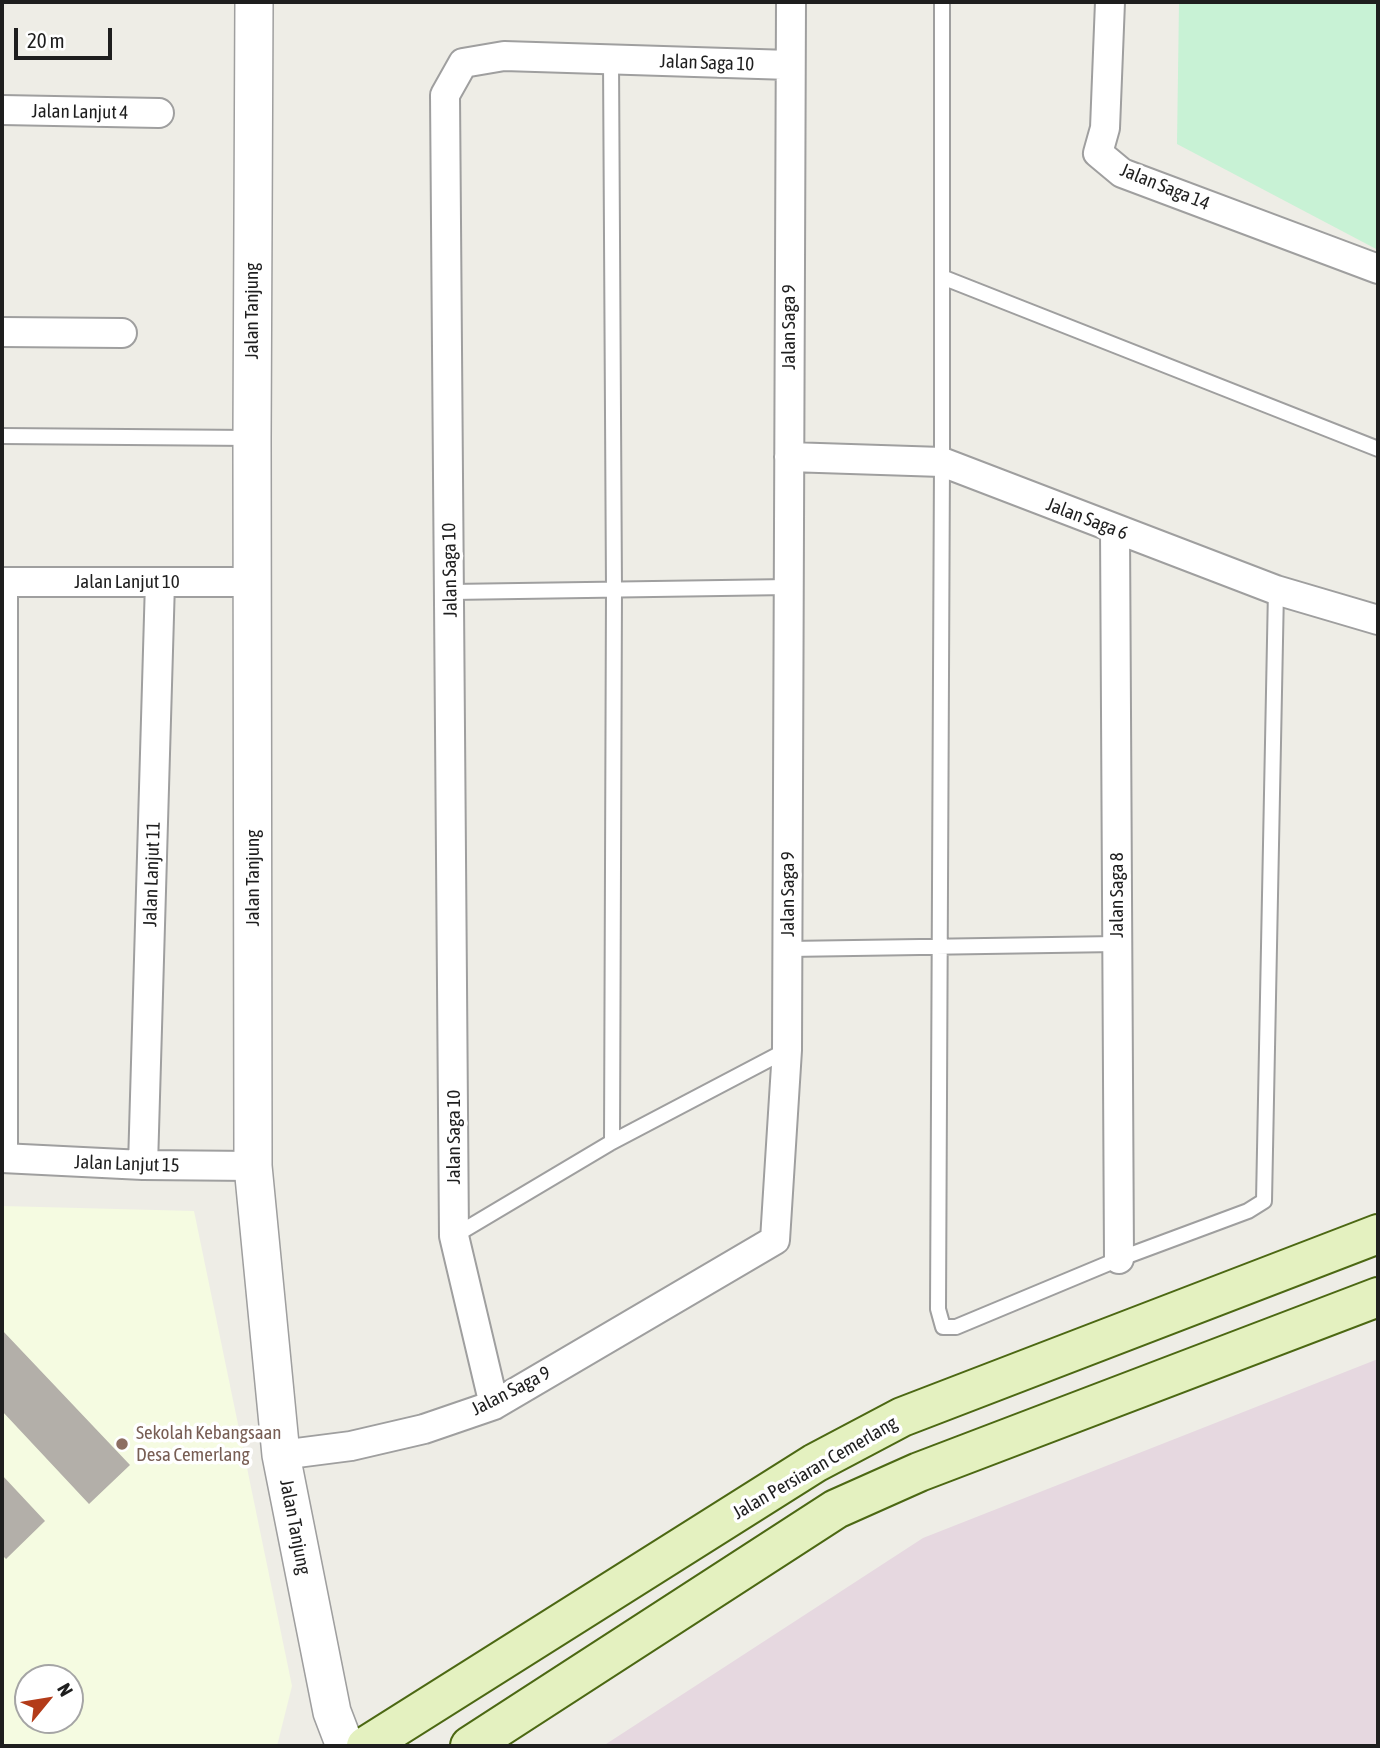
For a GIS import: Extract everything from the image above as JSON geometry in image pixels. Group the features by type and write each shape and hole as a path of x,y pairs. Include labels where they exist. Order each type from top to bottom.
{"main road":[{"name":"Jalan Persiaran Cemerlang","path":"366,1746 815,1463 902,1417 1378,1234"},
{"path":"470,1746 836,1509 919,1472 1378,1297"}],"street":[{"name":"Jalan Tanjung","path":"254,2 251,438 253,1166 281,1455 332,1712 345,1746"},
{"name":"Jalan Saga 9","path":"281,1455 351,1446 424,1429 494,1405 775,1240 787,1050 791,2"},
{"name":"Jalan Saga 14","path":"1110,2 1105,128 1098,153 1122,173 1378,269"},
{"name":"Jalan Saga 10","path":"494,1405 454,1236 445,95 463,63 504,57 790,65"},
{"name":"Jalan Lanjut 4","path":"2,110 159,113"},
{"path":"2,332 122,333"},
{"name":"Jalan Saga 6","path":"789,457 942,461 1276,590 1378,620"},
{"name":"Jalan Saga 8","path":"1115,530 1119,1259"},
{"name":"Jalan Lanjut 10","path":"6,582 253,582"},
{"name":"Jalan Lanjut 11","path":"143,1166 160,582"},
{"name":"Jalan Lanjut 15","path":"6,1159 143,1166 253,1166"}],"lane":[{"path":"942,2 938,1309 943,1327 956,1327 1119,1259 1248,1212 1264,1201 1276,590"},
{"path":"611,60 614,590 612,1142"},
{"path":"942,277 1378,449"},
{"path":"2,436 251,438"},
{"path":"6,582 6,1159"},
{"path":"451,592 789,587"},
{"path":"788,949 1117,944"},
{"path":"454,1236 612,1142 787,1050"}],"shaded area":[{"path":"1179,2 1378,2 1378,250 1177,144"},
{"name":"Sekolah Kebangsaan Desa Cemerlang","path":"2,1206 194,1211 292,1686 277,1746 2,1746"},
{"path":"1378,1359 1378,1746 603,1746 923,1538"}],"building":[{"path":"2,1330 130,1465 89,1504 2,1411"},
{"path":"2,1475 45,1521 6,1559 2,1555"}],"place":[{"name":"Sekolah Kebangsaan Desa Cemerlang","path":"122,1444"}]}
